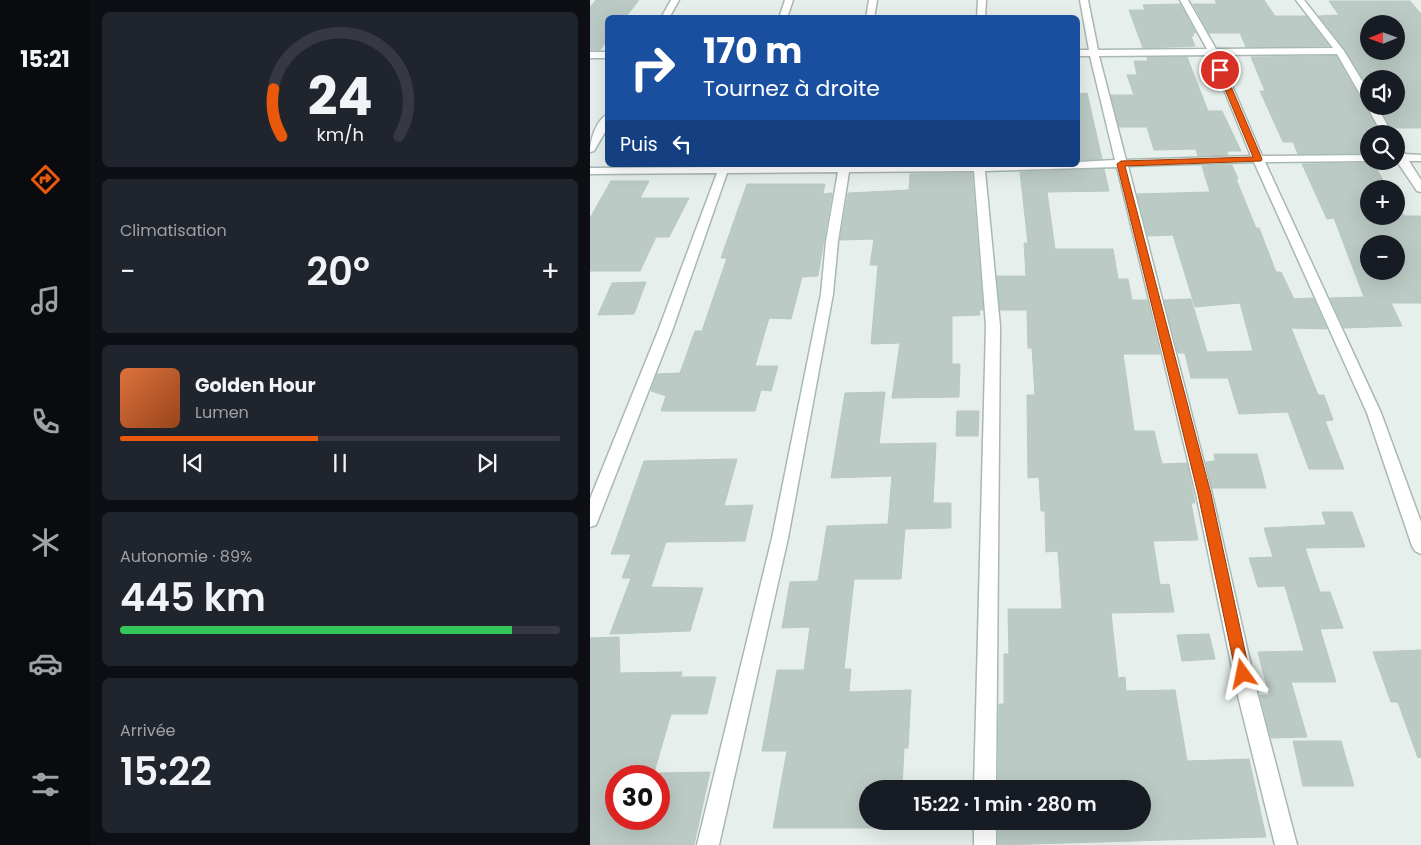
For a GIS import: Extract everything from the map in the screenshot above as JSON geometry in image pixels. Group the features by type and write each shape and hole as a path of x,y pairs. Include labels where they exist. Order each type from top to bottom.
{"street":[{"path":"667,15 675,0"},
{"path":"784,15 789,0"},
{"path":"870,15 873,0"},
{"path":"981,15 982,0"},
{"path":"1084,0 1094,52 1204,494 1247,692 1286,845"},
{"path":"1184,0 1213,52 1258,159 1374,413 1421,546"},
{"path":"1300,0 1340,51 1360,85"},
{"path":"1080,53 1340,51"},
{"path":"590,55 605,55"},
{"path":"590,149 605,122"},
{"path":"1405,156 1421,158"},
{"path":"1080,165 1258,159 1360,158"},
{"path":"1405,165 1421,189"},
{"path":"590,171 724,167 665,331 590,520"},
{"path":"708,845 780,538 827,294 832,241 845,167"},
{"path":"979,167 993,326 987,606 986,780"},
{"path":"985,830 985,845"}],"building":[{"path":"596,0 639,0 627,15 605,15 605,44 600,50 590,50 590,7"},
{"path":"1215,0 1264,0 1275,16 1306,16 1329,46 1246,47 1240,33 1209,33 1193,4 1217,4"},
{"path":"1329,1 1410,1 1421,14 1421,128 1405,128 1405,125 1389,125 1384,115 1405,115 1405,70 1360,70 1360,74 1345,50 1319,16 1339,15"},
{"path":"1180,4 1196,33 1192,33 1194,36 1191,36 1195,46 1143,48 1129,10 1145,10 1143,5"},
{"path":"1336,56 1360,98 1360,115 1370,115 1375,125 1360,125 1360,153 1298,154 1293,142 1283,142 1260,91 1265,91 1251,57"},
{"path":"1147,57 1187,57 1208,111 1222,111 1241,151 1227,151 1228,155 1198,156 1196,149 1154,150 1147,127 1119,127 1111,95 1134,95 1127,75 1137,75 1134,61 1148,61"},
{"path":"1087,93 1102,159 1080,160 1080,94"},
{"path":"1360,163 1360,170 1377,170 1383,180 1360,180 1360,225 1405,225 1405,216 1421,216 1421,303 1391,303 1402,326 1344,328 1330,298 1364,297 1334,218 1327,219 1302,164"},
{"path":"1232,165 1256,228 1259,228 1276,272 1281,272 1294,299 1313,298 1327,329 1291,328 1318,395 1324,395 1333,420 1325,421 1344,469 1309,469 1288,412 1239,414 1228,378 1191,378 1185,353 1178,353 1164,300 1191,299 1207,352 1253,351 1240,303 1195,307 1173,235 1148,236 1137,194 1210,192 1202,166"},
{"path":"1104,169 1109,191 1047,192 1055,249 1113,249 1118,279 1128,279 1132,300 1147,300 1160,354 1123,354 1134,431 1154,431 1162,464 1187,463 1195,503 1191,503 1198,540 1153,541 1160,585 1169,584 1174,612 1111,613 1118,678 1125,677 1126,691 1175,690 1187,761 1249,759 1266,837 998,845 998,830 1151,830 1151,780 998,780 999,704 1004,704 1004,654 1009,654 1008,609 1062,609 1058,551 1046,552 1045,511 1041,511 1039,477 1028,478 1027,395 1035,395 1032,348 1028,348 1027,310 1000,310 997,276 1026,276 1024,243 1028,243 1020,172"},
{"path":"972,173 983,310 979,310 980,315 952,316 952,364 960,364 959,397 892,398 900,343 871,344 878,265 870,265 874,239 840,240 848,193 909,190 910,174"},
{"path":"611,181 649,181 640,198 689,198 669,237 656,237 640,271 590,271 590,218"},
{"path":"747,184 825,184 823,194 832,193 818,276 802,277 791,319 769,318 755,366 778,366 771,391 761,390 755,411 661,411 666,396 651,391 657,374 680,373 695,331 702,331 727,258 721,258"},
{"path":"646,282 634,314 598,315 612,283"},
{"path":"885,392 879,444 936,443 933,503 951,503 951,528 905,529 901,579 854,579 844,669 851,669 849,692 911,690 908,748 904,748 902,780 859,780 859,828 773,828 787,751 762,751 777,670 804,670 810,627 782,628 790,582 818,581 827,526 888,524 892,476 831,478 845,393"},
{"path":"957,411 979,411 978,436 956,436"},
{"path":"1214,454 1257,454 1266,488 1212,488 1206,462 1215,461"},
{"path":"737,459 724,506 753,505 745,541 666,542 651,587 703,588 690,631 610,634 631,578 622,578 631,554 611,554 644,461"},
{"path":"1322,512 1352,512 1365,547 1305,548 1320,592 1330,592 1343,628 1320,629 1336,682 1291,682 1307,737 1271,738 1260,695 1269,695 1258,652 1304,651 1285,586 1258,587 1249,558 1273,557 1264,528 1326,525"},
{"path":"1209,634 1215,659 1182,661 1177,635"},
{"path":"619,637 620,673 682,672 681,677 716,677 707,714 671,714 656,765 605,765 605,830 670,830 670,773 710,772 694,845 590,845 590,638"},
{"path":"1421,650 1421,757 1418,758 1398,702 1391,702 1373,652"},
{"path":"1293,741 1341,741 1354,786 1303,786"}],"route":[{"path":"1220,70 1258,159 1121,164 1204,494 1243,674"}]}
